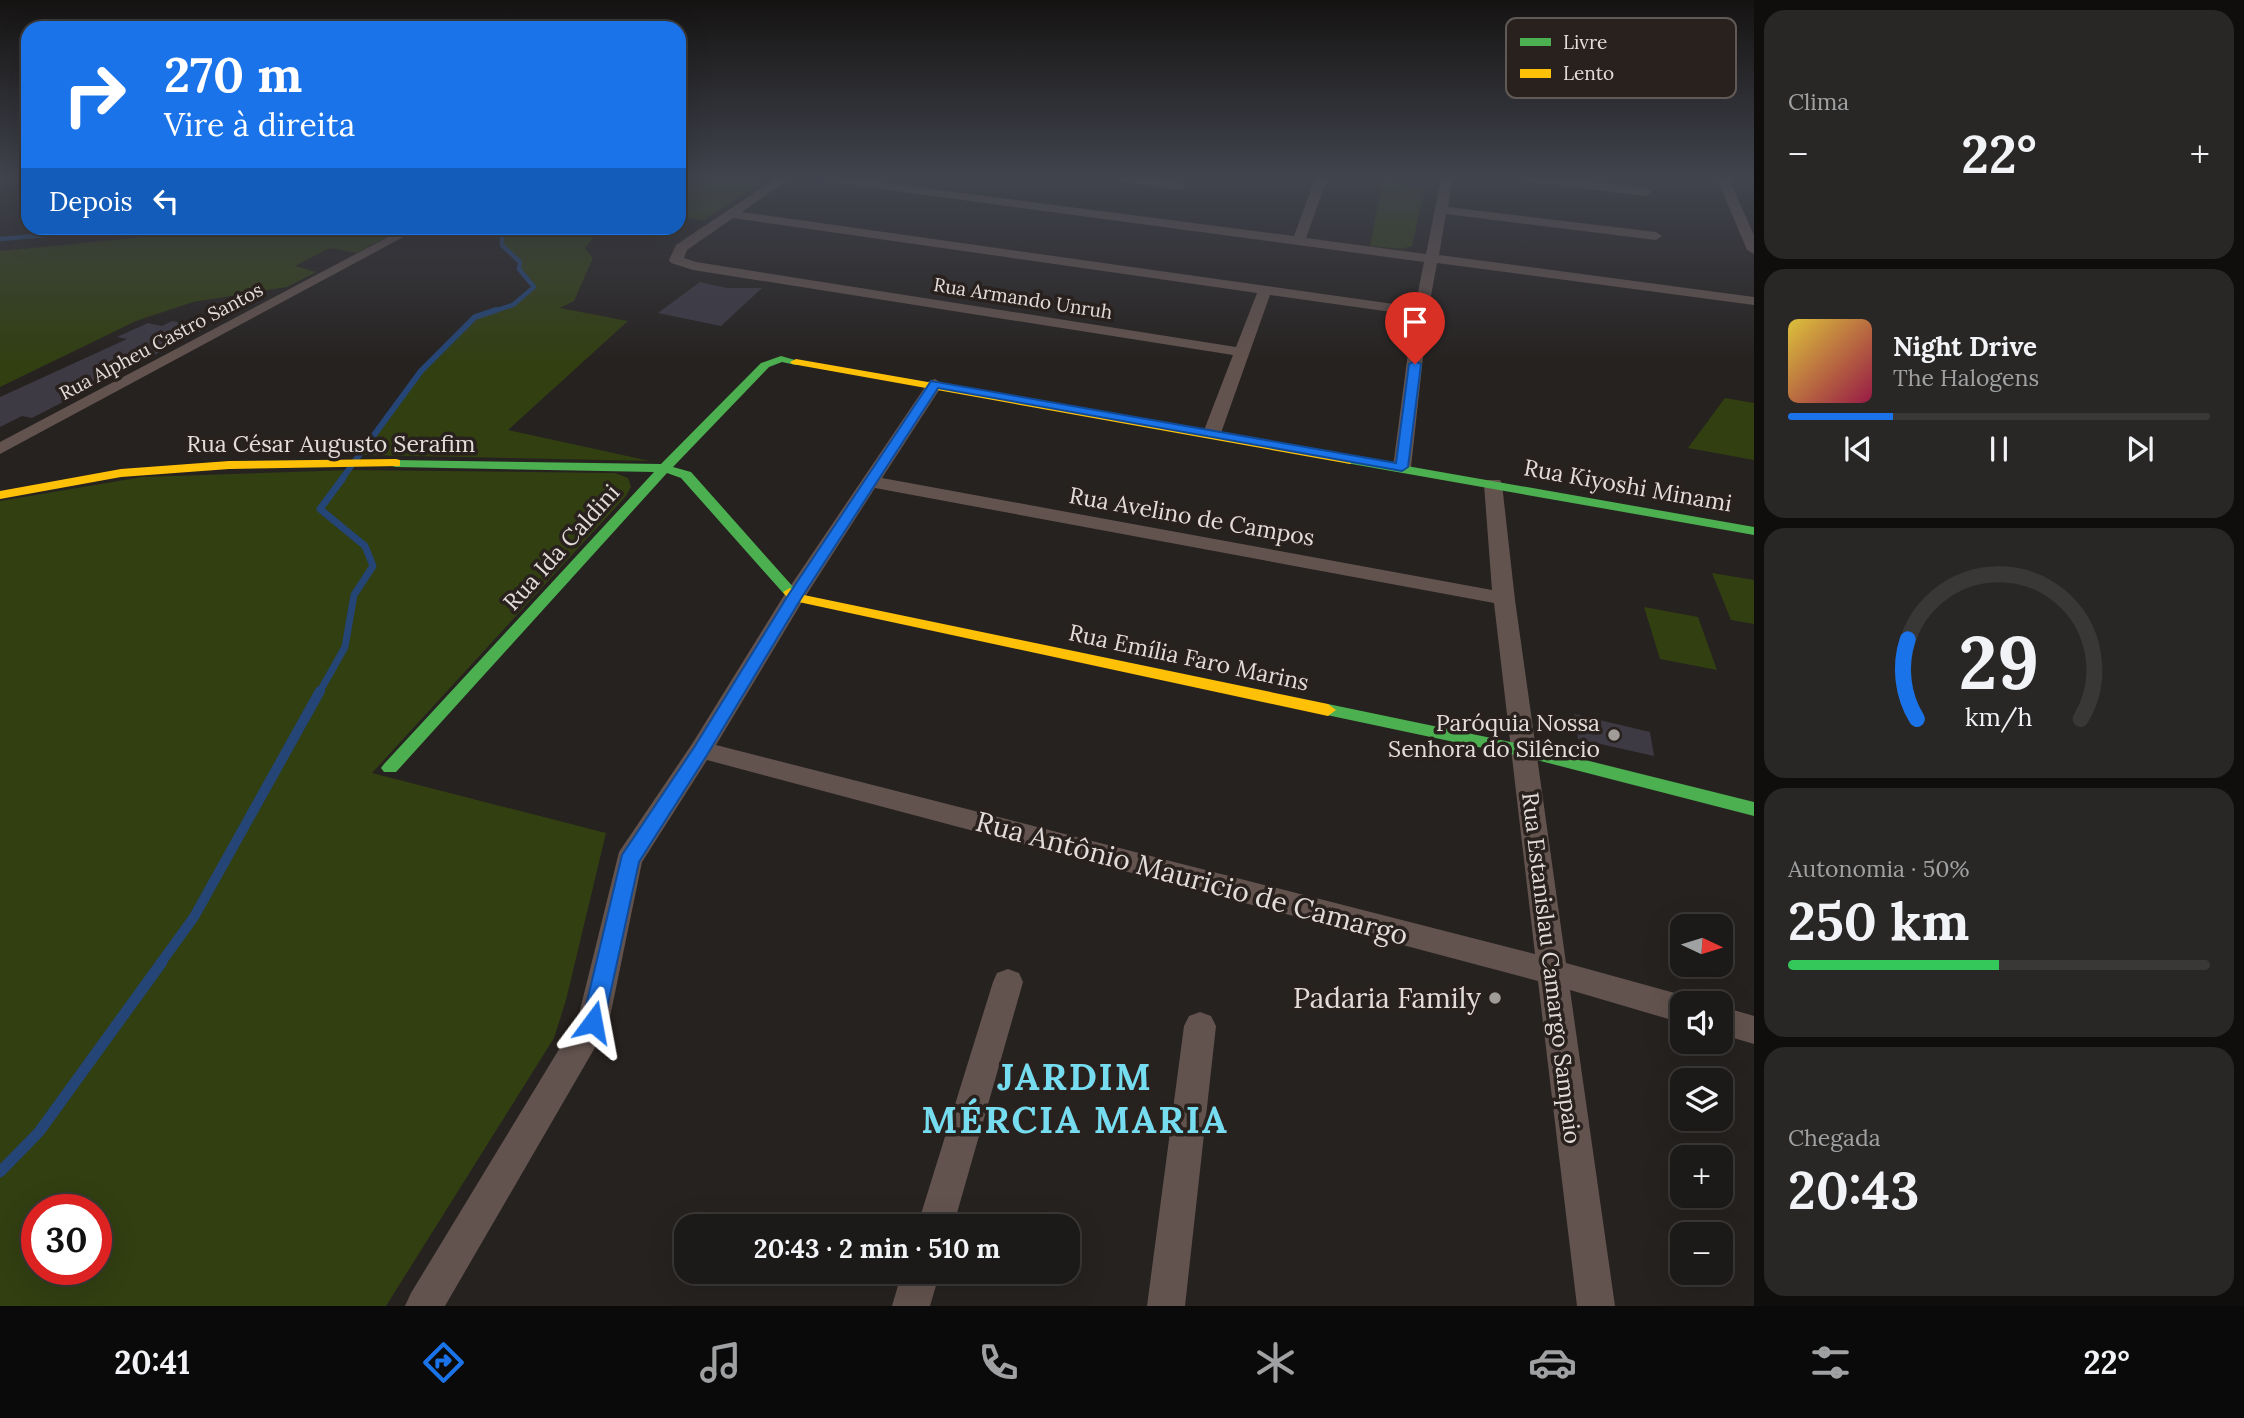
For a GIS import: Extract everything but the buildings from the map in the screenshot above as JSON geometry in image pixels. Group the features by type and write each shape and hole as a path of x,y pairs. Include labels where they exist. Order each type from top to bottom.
{"street":[{"name":"Rua Alpheu Castro Santos","path":"0,449 392,240"},
{"name":"Rua Armando Unruh","path":"693,240 681,248 676,260 693,266 1241,352"},
{"path":"913,240 1422,312"},
{"path":"1299,240 1754,301"},
{"path":"1402,467 1422,312 1435,240"},
{"path":"1212,433 1265,290"},
{"name":"Rua Ida Caldini","path":"390,768 664,468 770,362 781,359 798,360 935,384"},
{"path":"424,1306 593,1022 629,860 701,750 794,597 935,384 1493,484"},
{"name":"Rua César Augusto Serafim","path":"0,495 121,473 170,468 375,463 664,468"},
{"path":"664,468 686,475 794,597"},
{"name":"Rua Avelino de Campos","path":"872,482 1503,598"},
{"name":"Rua Kiyoshi Minami","path":"1493,484 1754,531"},
{"name":"Rua Estanislau Camargo Sampaio","path":"1493,484 1503,598 1525,751 1550,971 1599,1305"},
{"name":"Rua Emília Faro Marins","path":"794,597 1525,751 1754,810"},
{"name":"Rua Antônio Mauricio de Camargo","path":"701,750 1550,971 1670,1006"},
{"path":"939,1214 1008,982"},
{"path":"1733,1024 1754,1030"},
{"path":"1166,1306 1200,1026"},
{"path":"911,1306 917,1284"}],"green space":[{"path":"115,240 381,240 356,253 330,248 295,266 316,272 287,287 193,302 136,321 0,387 0,251"},
{"path":"502,240 591,240 585,248 593,258 574,301 560,308 628,321 508,430 650,461 362,455 421,371 475,317 513,305 534,287 519,269 520,261 502,245"},
{"path":"1371,240 1413,240 1412,246 1401,249 1370,246"},
{"path":"1725,398 1754,403 1754,460 1688,448"},
{"path":"350,470 615,473 628,478 631,487 626,496 372,773 606,833 566,1000 554,1038 386,1306 0,1306 0,501 142,477"},
{"path":"1712,573 1754,580 1754,624 1731,620"},
{"path":"1644,607 1698,617 1717,670 1660,659"}],"waterway":[{"path":"491,312 513,305 534,287 519,269 520,262 502,245 502,240"},
{"path":"341,480 421,371 475,317 496,310"},
{"path":"319,693 345,647 354,595 373,566 365,546 320,509 343,478"},
{"path":"160,964 194,917 320,691"},
{"path":"0,1172 39,1132 162,962"}],"traffic: fast":[{"path":"390,768 656,477 765,365 781,359 796,362"},
{"path":"1350,460 1754,531"},
{"path":"396,463 664,468 686,475 790,592"},
{"path":"1328,710 1525,751 1754,809"}],"traffic: slow":[{"path":"796,362 1350,460"},
{"path":"0,495 121,473 229,465 396,463"},
{"path":"790,592 794,597 1328,710"}],"place":[{"name":"Paróquia Nossa Senhora do Silêncio","path":"1614,735"},
{"name":"Padaria Family","path":"1495,998"}],"district":[{"name":"JARDIM MÉRCIA MARIA","path":"1075,1098"}],"route":[{"path":"593,1022 629,860 701,750 794,597 935,384 1402,467 1415,364"}]}
